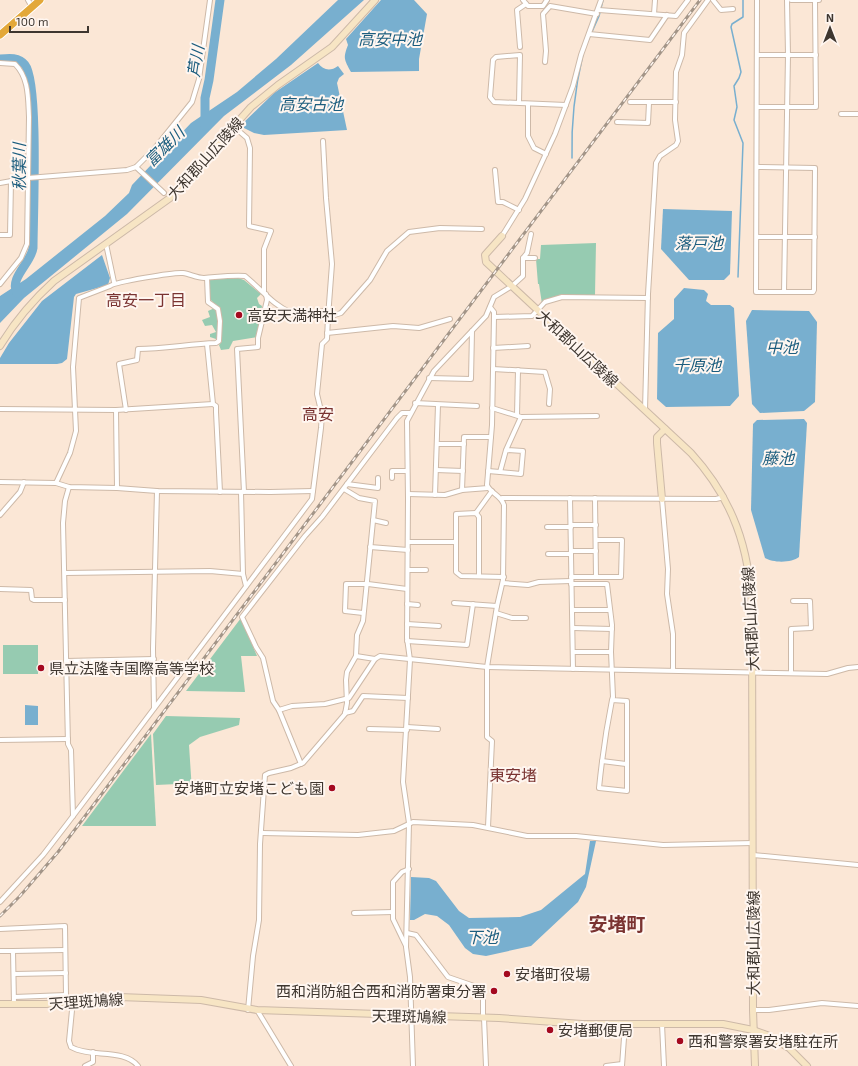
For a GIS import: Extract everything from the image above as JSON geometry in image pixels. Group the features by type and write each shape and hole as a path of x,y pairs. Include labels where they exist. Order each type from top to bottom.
{"highway":[{"path":"0,35 40,0"}],"main road":[{"name":"大和郡山広陵線","path":"0,346 11,328 37,297 54,281 170,198 251,107 332,47 375,0"},
{"path":"164,193 170,198"},
{"name":"大和郡山広陵線","path":"502,236 485,255 484,259 665,428 703,466 724,497 740,534 749,572 751,598 753,1030 755,1066"},
{"path":"662,499 657,437 665,428"},
{"name":"天理斑鳩線","path":"0,1004 46,1004 69,999 119,997 201,1000 248,1010 624,1024 723,1024 753,1030 784,1045 807,1066"}],"street":[{"path":"28,0 32,7"},
{"path":"0,182 28,178 127,170 136,167 155,148 192,102 199,79 210,0"},
{"path":"520,47 517,10 525,2 528,6 543,6 547,0"},
{"path":"502,236 519,210 546,154 566,105 599,11 601,0"},
{"path":"654,14 655,0"},
{"path":"682,0 682,8"},
{"path":"545,62 546,52 543,14 550,6 676,16 688,0"},
{"path":"645,410 648,298 655,171 660,156 676,145 678,141 675,120 676,72 682,55 684,33 708,0"},
{"path":"713,0 721,10 733,9"},
{"path":"757,0 758,107 757,167 756,237 756,292 813,292 815,168 757,167"},
{"path":"784,292 788,55 787,0"},
{"path":"758,107 816,107 817,0 792,0"},
{"path":"544,4 548,8"},
{"path":"590,34 650,40 668,15"},
{"path":"757,54 816,55"},
{"path":"519,103 520,55 496,57 493,60 490,97 494,102 566,105"},
{"path":"0,63 15,64 22,71 25,78 28,117 26,248 16,265 0,284"},
{"path":"630,102 676,102"},
{"path":"617,122 648,123 649,103"},
{"path":"528,104 528,136 534,148 546,154"},
{"path":"841,114 858,114"},
{"path":"233,126 247,138 250,148 249,226 270,231 264,249 265,312 258,338 258,347 238,349 243,574 246,586"},
{"path":"0,902 43,855 312,499 322,415 317,394 322,344 327,339 332,264 323,141"},
{"path":"136,167 164,193"},
{"path":"495,170 498,202 503,202 519,210"},
{"path":"0,235 10,235 11,181"},
{"path":"328,317 341,313 370,280 387,251 409,232 440,228 482,229"},
{"path":"413,1066 410,1016 410,977 406,947 409,823 403,782 410,660 407,641 408,494 406,471 406,427 410,413 429,378 486,316 494,297 512,286 523,276 523,258 526,253 531,234"},
{"path":"756,237 814,237"},
{"path":"106,243 114,282"},
{"path":"523,258 535,258"},
{"path":"56,483 74,441 76,430 73,367 78,298 110,286 114,282 140,280 171,272 207,278 244,276 290,314 311,315 329,309"},
{"path":"126,410 119,364 137,360 138,349 154,350 178,345 216,343 218,341 220,335 218,309 208,302 207,278"},
{"path":"494,317 532,316 545,302 562,297 608,296 648,298"},
{"path":"476,513 490,490 488,472 491,437 494,312 490,308"},
{"path":"327,333 393,326 419,328 450,319"},
{"path":"429,378 470,379 472,330"},
{"path":"207,344 213,404 216,406 220,492"},
{"path":"493,348 528,346"},
{"path":"493,369 545,372 550,389 549,404"},
{"path":"500,472 506,450 519,416 518,370"},
{"path":"415,403 478,406"},
{"path":"0,409 75,408 126,410 213,404"},
{"path":"435,494 438,405"},
{"path":"492,408 519,416 597,416"},
{"path":"116,410 117,488"},
{"path":"301,764 279,710 271,696 263,658 256,647 242,617 304,536 322,517 344,489 397,418 402,413 410,413"},
{"path":"462,490 464,437 491,437"},
{"path":"437,444 464,444"},
{"path":"488,472 521,474 523,451 506,450"},
{"path":"436,470 463,471"},
{"path":"392,478 392,471 406,471"},
{"path":"347,484 378,488 378,478"},
{"path":"0,482 56,483 70,487 157,491 313,491"},
{"path":"0,515 20,492 24,482"},
{"path":"70,487 65,501 63,523 68,739 71,750 73,816"},
{"path":"248,1010 252,956 259,920 265,776 269,773 301,764 345,713 347,699 347,672 356,656 358,635 363,622 368,584 375,501 359,498 344,489"},
{"path":"408,494 445,495 462,490 490,490 502,498 716,499 724,497"},
{"path":"154,710 157,491"},
{"path":"488,827 492,740 487,737 487,667 497,606 504,577 504,505 502,498"},
{"path":"570,498 573,669"},
{"path":"595,498 596,577"},
{"path":"662,499 668,569 667,594 673,634 673,670"},
{"path":"476,513 456,514 456,572 461,576 504,577"},
{"path":"476,513 480,517 480,576"},
{"path":"373,520 386,523"},
{"path":"547,527 596,525"},
{"path":"571,581 596,577 621,577 622,540 596,540"},
{"path":"408,542 456,542"},
{"path":"370,547 408,550"},
{"path":"548,554 596,551"},
{"path":"408,570 426,570"},
{"path":"65,573 228,572 243,574"},
{"path":"503,583 528,585 539,582 571,581 607,584 612,629 612,700 599,788 628,791 626,764 627,701 612,700"},
{"path":"363,613 345,611 346,584 368,584 408,589"},
{"path":"0,589 31,590 32,599 34,600 65,600"},
{"path":"791,673 791,629 811,628 810,599 793,601"},
{"path":"454,603 497,606"},
{"path":"407,604 418,605"},
{"path":"407,641 466,645 472,604"},
{"path":"572,610 610,610"},
{"path":"496,613 512,618 526,618"},
{"path":"407,624 439,626"},
{"path":"573,628 612,629"},
{"path":"573,652 611,652"},
{"path":"356,656 375,659"},
{"path":"279,710 292,706 325,704 349,698 375,659 380,656 487,667 612,670 827,674 848,668 858,667"},
{"path":"66,661 154,659"},
{"path":"345,713 353,711 363,696 408,698"},
{"path":"369,729 438,729"},
{"path":"0,740 68,739"},
{"path":"602,761 626,764"},
{"path":"262,833 358,835 394,831 409,823 488,827 527,836 576,836 663,845 753,843"},
{"path":"753,855 858,865"},
{"path":"406,947 393,919 393,882 402,872 408,869"},
{"path":"354,913 393,912"},
{"path":"0,929 65,926 66,973 69,999 69,1043 73,1048 122,1056 138,1066"},
{"path":"406,933 416,935 448,977 477,987 483,992 486,1066"},
{"path":"0,951 65,950"},
{"path":"13,951 14,1004"},
{"path":"14,974 66,973"},
{"path":"14,997 69,999"},
{"path":"753,1010 769,1010 822,1003 858,1006"},
{"path":"257,1010 291,1066"},
{"path":"606,1066 622,1065 624,1024"},
{"path":"662,1024 664,1066"},
{"path":"85,1066 93,1062 93,1052"}],"green space":[{"path":"596,243 595,295 561,295 542,304 538,284 536,259 540,259 541,245"},
{"path":"238,278 244,280 261,294 257,298 259,304 262,306 257,337 233,341 229,349 221,350 219,345 222,341 210,337 210,334 216,332 212,325 205,326 202,320 210,317 208,311 217,307 210,299 209,279"},
{"path":"241,618 257,656 241,656 245,692 186,691"},
{"path":"3,645 38,645 38,674 3,674"},
{"path":"166,716 240,718 239,725 200,737 189,745 192,791 177,784 156,785 153,734"},
{"path":"151,734 156,826 82,826"}],"water":[{"path":"338,0 364,0 291,65 224,116 127,214 24,298 0,323 0,296 26,279 105,216 129,193 132,185 191,123 237,92 276,59"},
{"name":"高安中池","path":"381,0 414,0 427,14 419,59 419,71 351,72 345,58 348,45 346,39"},
{"name":"高安古池","path":"318,63 322,67 329,70 338,66 344,74 339,78 337,83 347,130 264,135 254,133 240,126 274,93"},
{"name":"落戸池","path":"663,209 732,211 730,274 724,280 689,280 661,249"},
{"path":"102,255 110,278 108,285 76,294 74,297 67,359 62,363 57,364 0,364 0,358 9,343 42,301"},
{"name":"千原池","path":"684,288 704,290 708,294 706,301 711,305 730,305 734,308 739,396 730,406 666,407 657,399 658,333 674,319 674,299"},
{"name":"中池","path":"752,310 809,311 817,322 815,402 804,411 760,413 752,404 746,321"},
{"name":"藤池","path":"804,419 807,423 799,557 782,562 768,560 765,558 751,510 753,424 757,420"},
{"path":"25,705 38,706 38,725 25,725"},
{"name":"下池","path":"590,841 596,841 586,887 578,902 531,946 486,956 473,954 465,948 449,925 437,916 425,914 414,920 410,920 411,877 429,878 436,881 459,911 469,918 520,917 541,910 585,874"}],"waterway":[{"name":"芦川","path":"205,126 205,98 209,80 220,0"},
{"path":"587,43 599,16 603,0"},
{"path":"738,277 743,143 734,120 737,107 734,86 741,72 731,27 732,24 743,17 743,0"},
{"path":"572,158 574,106 583,54"},
{"name":"秋葉川","path":"0,59 17,59 25,65 29,77 34,122 33,248 29,259 18,276 15,287 17,293"}],"railway":[{"path":"0,916 20,896 58,852 700,0"}],"place":[{"name":"高安天満神社","path":"239,315"},
{"name":"県立法隆寺国際高等学校","path":"41,668"},
{"name":"安堵町立安堵こども園","path":"332,788"},
{"name":"安堵町役場","path":"507,974"},
{"name":"西和消防組合西和消防署東分署","path":"494,991"},
{"name":"安堵郵便局","path":"550,1030"},
{"name":"西和警察署安堵駐在所","path":"680,1041"}],"district":[{"name":"高安一丁目","path":"146,299"},
{"name":"高安","path":"318,413"},
{"name":"東安堵","path":"513,774"},
{"name":"安堵町","path":"617,923"}],"water label":[{"name":"富雄川","path":"164,146"}]}
